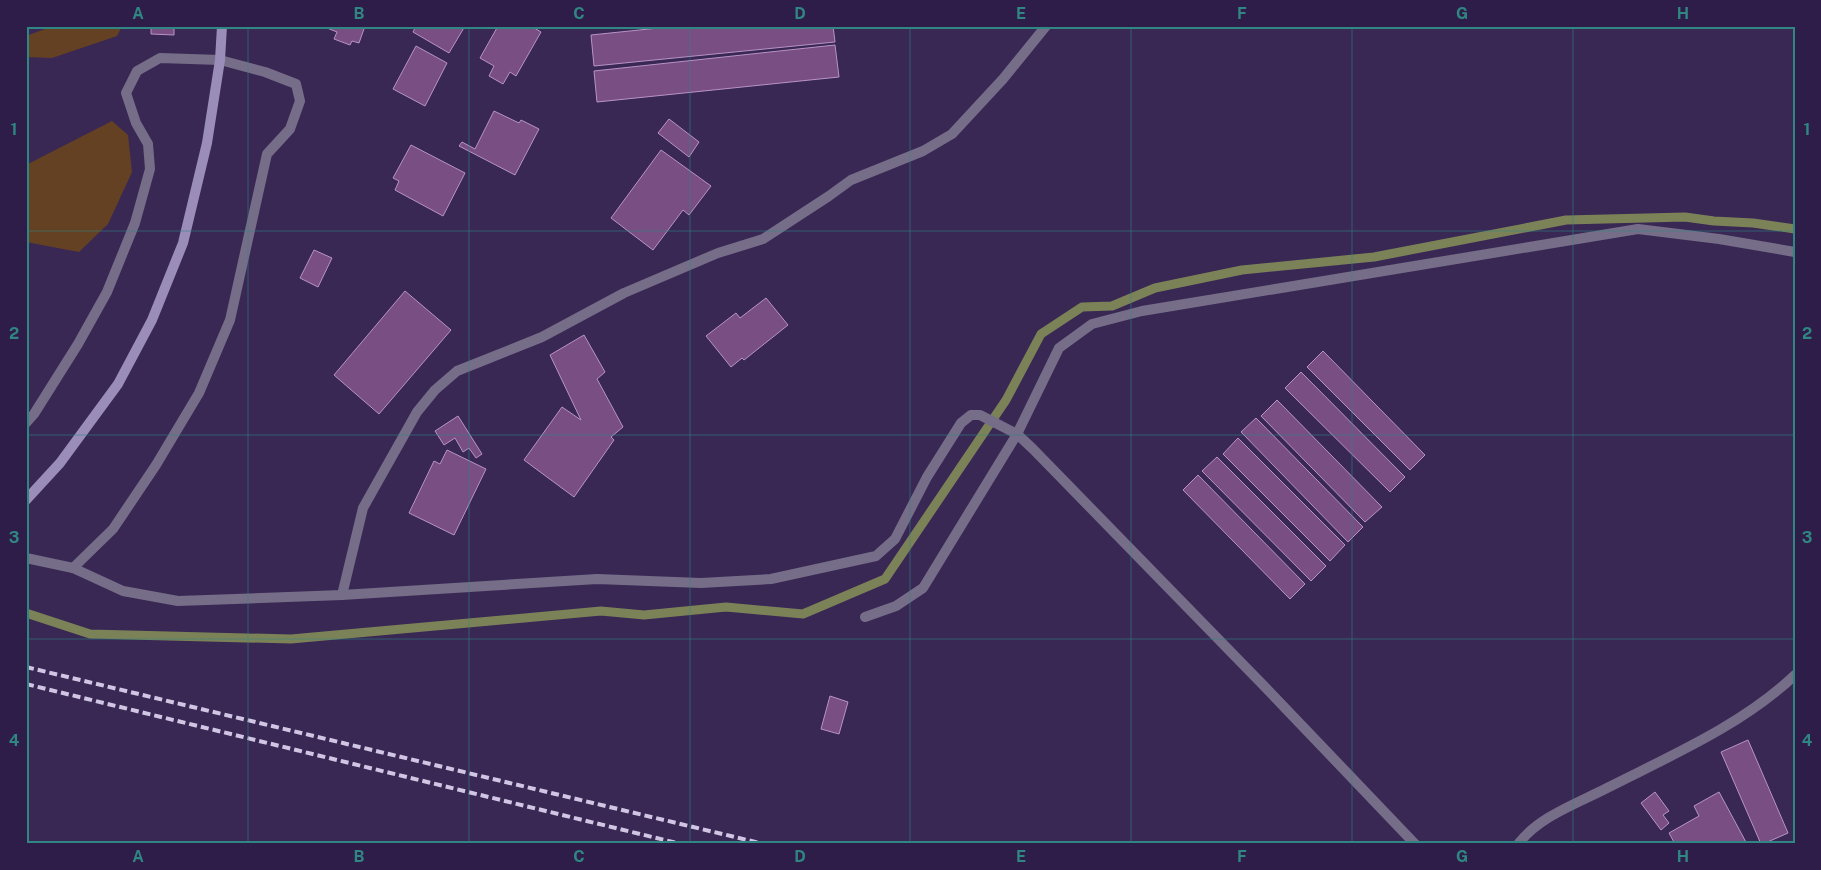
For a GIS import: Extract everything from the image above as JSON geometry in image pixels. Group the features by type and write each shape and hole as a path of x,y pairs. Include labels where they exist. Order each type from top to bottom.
{"street":[{"path":"26,500 60,463 118,384 152,320 184,243 207,143 220,60 222,26"},
{"path":"342,595 363,508 417,412 435,390 457,371 542,337 624,293 718,253 763,238 851,180 923,151 952,134 1003,79 1046,26"},
{"path":"26,422 34,414 78,344 107,292 136,222 150,169 148,144 136,123 126,92 137,71 160,58 220,60 265,72 296,84 300,101 290,129 267,154 230,320 199,393 156,464 113,528 73,568"},
{"path":"865,617 896,606 923,588 1017,434 1059,348 1092,324 1142,311 1638,229 1719,239 1795,252"},
{"path":"26,558 73,568 124,591 178,601 342,595 598,579 701,583 771,579 876,556 895,539 927,477 961,423 972,415 980,416 1017,434 1266,688 1415,844"},
{"path":"1518,844 1528,831 1564,809 1708,738 1775,694 1795,675"}],"shaded area":[{"path":"53,26 122,26 117,36 52,58 26,57 26,36"},
{"path":"112,121 128,135 132,172 108,224 79,252 26,242 26,165"}],"building":[{"path":"151,26 174,26 174,35 151,34"},
{"path":"322,26 365,26 359,43 352,41 350,45 334,39 337,32"},
{"path":"416,26 465,26 449,53 413,32"},
{"path":"498,26 531,26 541,32 516,76 510,72 503,84 489,76 494,66 480,58"},
{"path":"678,26 833,26 835,42 594,66 591,35"},
{"path":"835,45 839,77 597,102 594,71"},
{"path":"416,46 447,63 425,106 393,89"},
{"path":"494,111 519,123 521,120 539,129 515,175 459,146 462,142 475,149"},
{"path":"669,119 699,142 689,157 658,133"},
{"path":"411,145 465,173 443,216 395,190 399,181 393,178"},
{"path":"661,150 711,186 689,215 683,210 653,250 611,218"},
{"path":"314,250 332,258 318,287 300,278"},
{"path":"405,291 451,330 379,414 334,375"},
{"path":"766,298 788,325 744,360 742,358 731,367 706,336 736,313 740,318"},
{"path":"584,335 605,372 597,379 623,427 611,437 614,440 574,497 524,460 562,407 581,420 550,355"},
{"path":"1323,351 1425,455 1410,470 1307,367"},
{"path":"1301,372 1405,477 1390,492 1285,388"},
{"path":"1277,400 1382,507 1365,522 1261,416"},
{"path":"458,416 482,454 476,458 469,448 463,452 455,438 444,445 435,431"},
{"path":"1256,418 1363,527 1348,542 1241,432"},
{"path":"1238,438 1345,545 1330,561 1223,454"},
{"path":"447,450 486,469 454,535 409,513 434,461 440,464"},
{"path":"1217,457 1326,566 1311,581 1202,471"},
{"path":"1198,475 1305,584 1290,599 1183,490"},
{"path":"830,696 848,702 839,734 821,729"},
{"path":"1748,740 1788,833 1763,844 1761,844 1721,752"},
{"path":"1655,792 1669,811 1663,815 1669,823 1661,830 1641,803"},
{"path":"1719,792 1747,844 1675,844 1669,833 1699,816 1694,806"}],"waterway":[{"path":"26,613 90,634 291,639 601,611 644,615 726,607 803,614 885,579 1006,400 1041,334 1082,307 1112,306 1155,288 1242,270 1374,257 1566,220 1685,217 1795,229"}],"railway":[{"path":"26,667 764,844"},
{"path":"26,684 681,844"}]}
